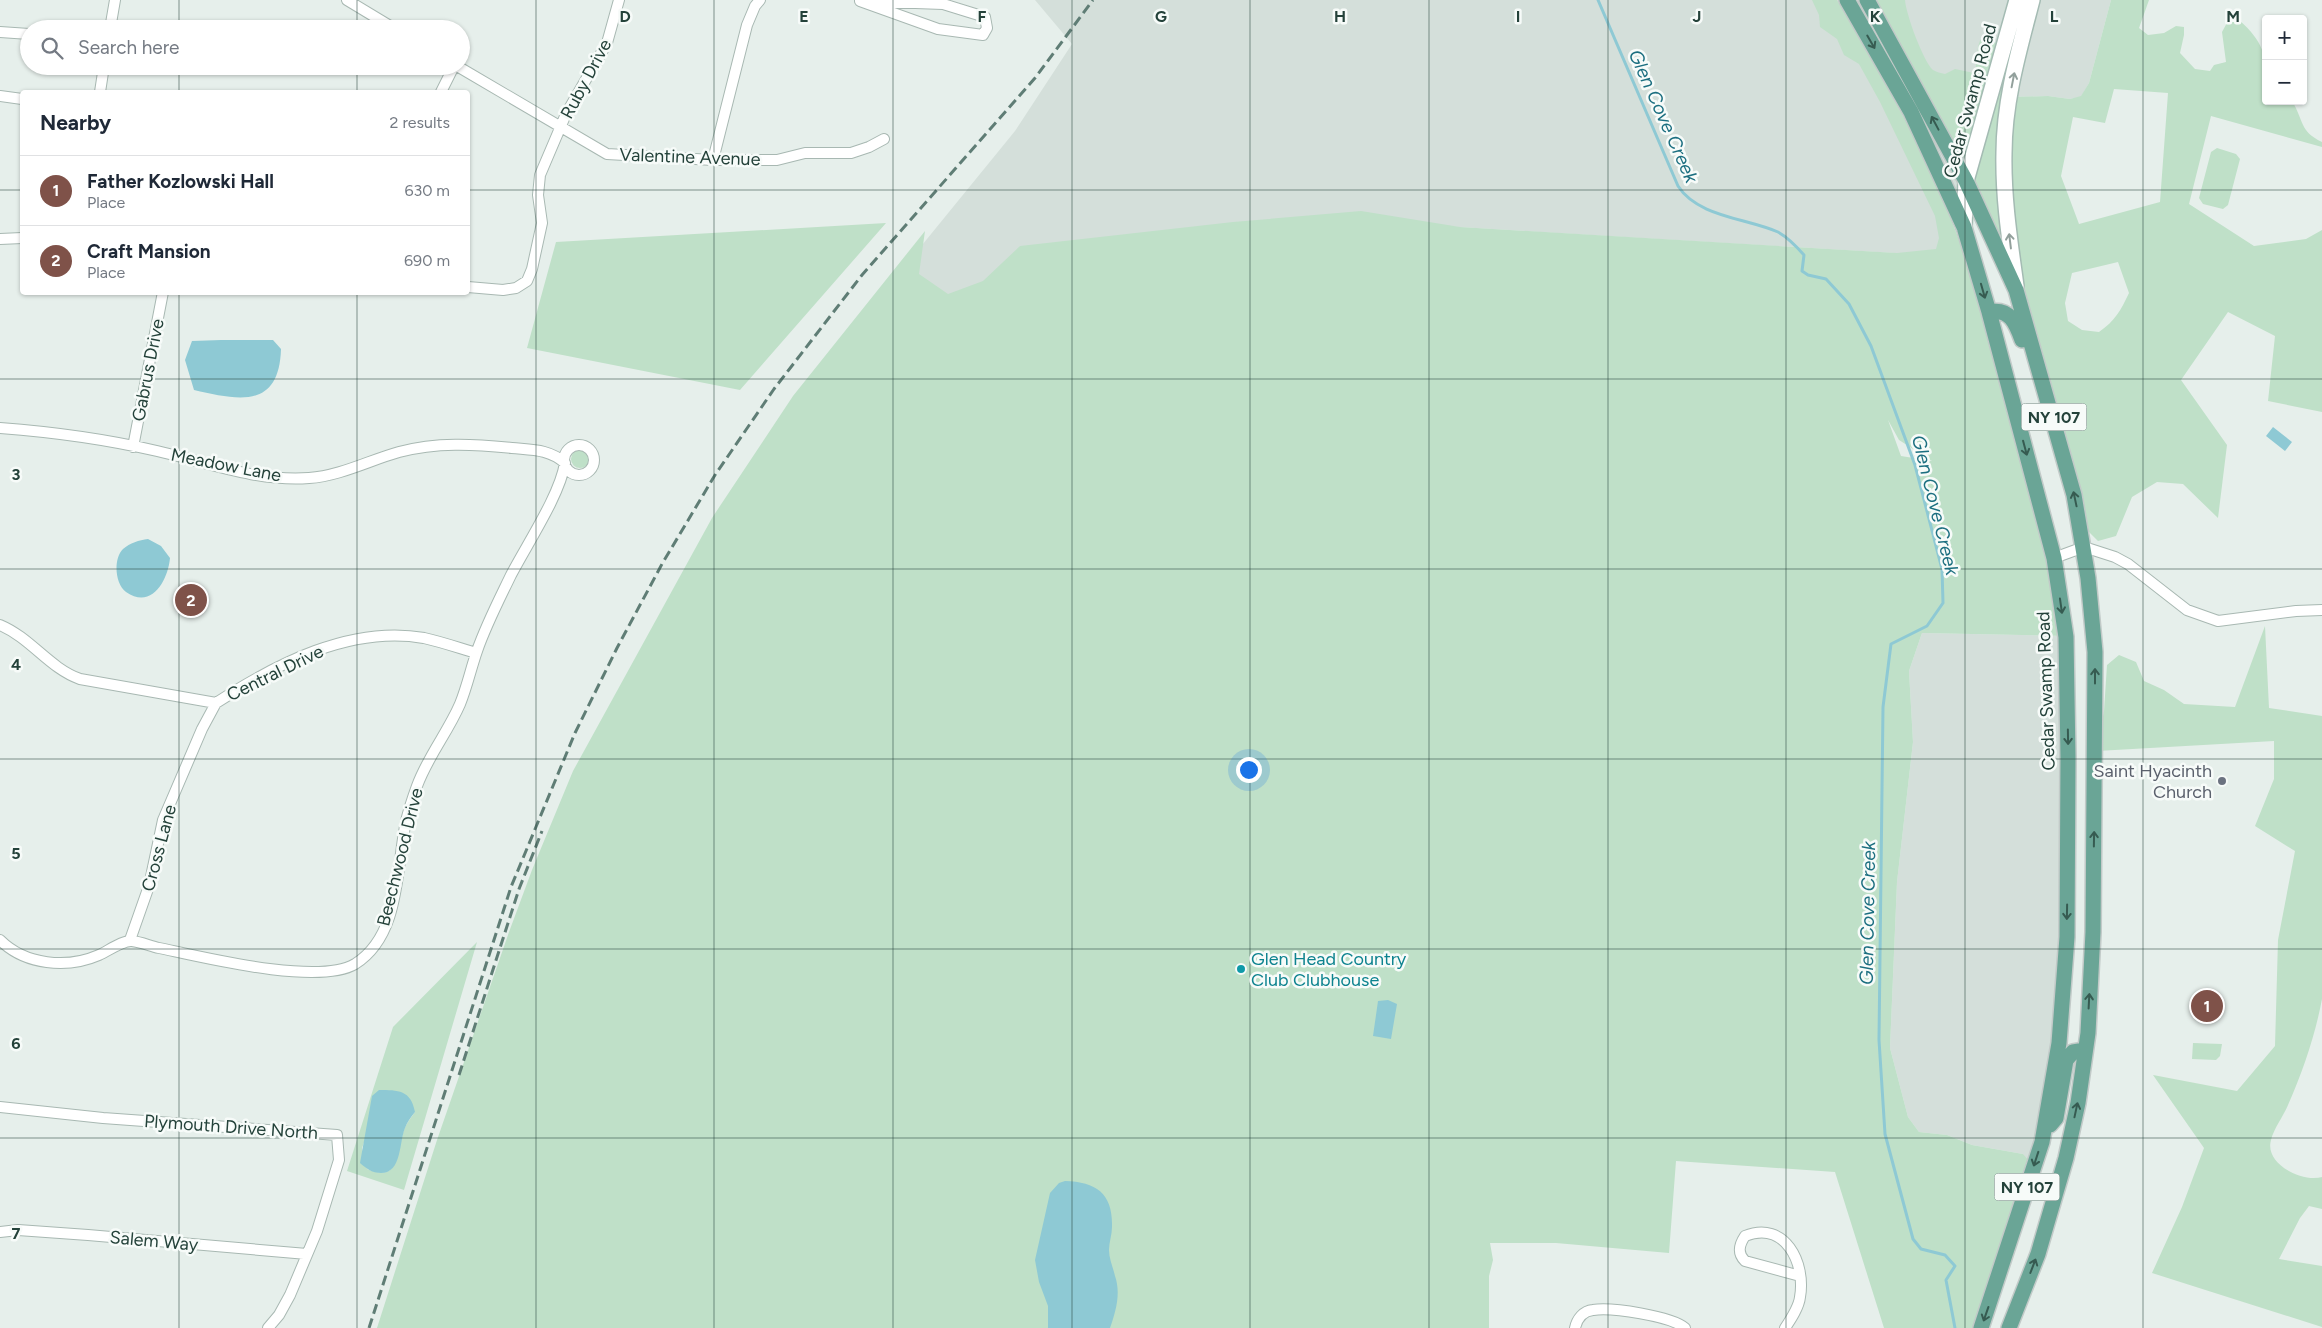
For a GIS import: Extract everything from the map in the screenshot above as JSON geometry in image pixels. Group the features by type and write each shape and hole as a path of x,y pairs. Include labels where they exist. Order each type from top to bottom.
{"main road":[{"name":"NY 107","path":"1847,0 1910,112 1964,227"},
{"name":"NY 107","path":"1867,0 1966,181 2016,290"},
{"name":"Cedar Swamp Road","path":"1980,1328 1985,1320 2043,1133 2058,1043 2066,948 2068,888 2066,636 2054,558 1989,312 1964,227 1966,181 2017,0"},
{"path":"2024,0 2019,19 2024,30"},
{"name":"Cedar Swamp Road","path":"2009,1328 2038,1254 2052,1210 2078,1103 2085,1050 2094,932 2095,652 2084,547 2074,495 2016,290 2005,201 2004,152 2011,90 2032,0"},
{"path":"1989,312 2003,311 2016,322 2036,387 2056,428"},
{"path":"2068,888 2094,888"},
{"path":"2043,1133 2056,1118 2066,1060 2073,1052 2085,1050"}],"street":[{"path":"112,20 115,0"},
{"path":"347,0 380,20"},
{"name":"Ruby Drive","path":"470,287 503,290 516,288 527,281 532,269 542,223 538,189 540,175 566,114 607,43 619,0"},
{"path":"713,160 747,25 755,6 760,0"},
{"path":"856,0 943,4 985,18 987,28 983,36 938,29 856,0"},
{"path":"0,32 20,33"},
{"name":"Valentine Avenue","path":"470,74 607,154 713,160 777,160 805,153 850,153 884,139"},
{"path":"100,90 103,75"},
{"path":"442,90 451,75"},
{"path":"0,96 20,99"},
{"path":"1,238 20,238"},
{"name":"Gabrus Drive","path":"133,446 162,295"},
{"name":"Meadow Lane","path":"0,428 46,432 133,446 255,475 293,478 322,476 400,452 433,445 456,444 550,452 564,463"},
{"name":"Beechwood Drive","path":"130,940 232,963 298,971 342,970 364,957 377,943 391,909 398,884 406,820 417,785 460,703 476,653 507,584 560,484 564,463"},
{"path":"2054,558 2084,547 2115,557 2128,564 2187,610 2218,621 2296,611 2322,610"},
{"name":"Central Drive","path":"0,625 22,636 58,668 80,679 216,702 239,688 282,667 326,647 353,639 382,636 424,638 476,653"},
{"name":"Cross Lane","path":"130,940 149,886 163,820 202,729 216,702"},
{"path":"0,940 16,952 41,961 60,964 73,963 93,957 130,940"},
{"name":"Plymouth Drive North","path":"0,1107 103,1118 337,1135 339,1160 317,1231 307,1254"},
{"name":"Salem Way","path":"0,1232 18,1230 88,1235 307,1254"},
{"path":"1784,1328 1799,1302 1800,1276 1789,1244 1783,1238 1766,1232 1752,1233 1745,1236 1739,1247 1739,1252 1745,1261 1800,1276"},
{"path":"268,1328 279,1315 290,1295 307,1254"},
{"path":"1575,1328 1578,1318 1583,1313 1592,1310 1614,1310 1660,1318 1685,1328"}],"shaded area":[{"path":"1035,0 2111,0 2089,83 2081,97 2070,99 2048,96 2010,97 1995,63 1944,256 1391,223 970,340 883,293 1015,131 1072,44"},
{"path":"1922,633 2066,636 2063,1027 2028,1171 2023,1154 1972,1145 1947,1135 1919,1132 1908,1117 1890,1048 1897,882 1913,742 1909,671"}],"green space":[{"path":"1812,0 1837,0 1922,152 1945,204 1983,309 1999,363 2066,636 1922,633 1909,671 1913,742 1897,882 1890,1048 1908,1117 1919,1132 1947,1135 1972,1145 2023,1154 2029,1161 1976,1328 1884,1328 1835,1172 1676,1161 1669,1253 1556,1243 1490,1243 1493,1260 1489,1276 1489,1328 377,1328 437,1140 509,932 532,870 573,771 712,518 793,396 925,231 919,274 948,294 983,281 1020,246 1233,222 1361,211 1460,227 1897,253 1936,249 1939,238 1935,216 1880,102 1859,64 1844,55 1837,39 1820,27 1819,15","holes":["1888,420 1899,440 1932,461 1901,456"]},
{"path":"1870,0 1905,0 1920,48 1933,70 1940,73 1945,74 1955,69 1974,73 1979,44 1983,36 1993,39 1997,45 1995,62 2016,38 2010,97 2048,96 2070,99 2081,96 2089,83 2111,0 2149,0 2139,28 2148,35 2164,33 2176,26 2184,27 2180,53 2195,69 2210,71 2214,65 2226,62 2222,32 2228,21 2239,20 2256,39 2262,51 2262,105 2294,105 2309,134 2322,142 2322,147 2211,116 2189,204 2254,246 2306,239 2322,230 2322,412 2268,401 2275,336 2228,312 2181,380 2227,445 2218,518 2183,484 2157,482 2132,497 2116,536 2098,541 2086,529 2017,290","holes":["2114,89 2168,93 2160,202 2079,224 2061,176 2073,117 2105,123","2118,262 2129,293 2120,310 2105,328 2099,332 2082,330 2068,321 2065,303 2072,273"]},
{"path":"2217,148 2236,154 2240,159 2228,205 2223,209 2203,204 2199,198 2211,152"},
{"path":"886,223 740,390 527,348 556,242"},
{"path":"580,450 587,452 589,459 587,466 580,468 573,466 571,459 573,452"},
{"path":"2265,626 2269,708 2322,716 2322,999 2304,1066 2288,1105 2272,1136 2270,1149 2273,1157 2287,1170 2305,1177 2322,1177 2322,1209 2309,1206 2300,1218 2279,1259 2322,1266 2322,1327 2152,1273 2182,1207 2204,1148 2153,1075 2237,1091 2275,1046 2278,940 2295,851 2255,826 2274,779 2274,741 2097,751 2104,711 2107,665 2119,655 2136,662 2144,681 2164,690 2184,704 2235,707"},
{"path":"477,942 404,1190 347,1171 393,1027","holes":["415,1112 404,1130 394,1166 385,1172 367,1169 362,1148 366,1137"]},
{"path":"2193,1043 2222,1044 2220,1056 2216,1060 2192,1059"}],"water":[{"path":"273,340 281,349 278,369 273,383 264,391 253,396 240,398 194,390 185,360 192,341"},
{"path":"2273,427 2292,442 2285,451 2266,436"},
{"path":"148,539 161,546 170,558 169,567 157,590 151,595 135,597 126,592 119,583 118,559 120,553 126,547 135,542"},
{"path":"1388,1000 1397,1004 1391,1039 1373,1036 1378,1001"},
{"path":"379,1090 398,1091 407,1095 415,1112 405,1128 399,1156 393,1168 388,1172 381,1173 370,1170 360,1163 372,1096"},
{"path":"1065,1181 1094,1187 1101,1192 1110,1206 1112,1227 1109,1253 1117,1282 1118,1295 1110,1328 1048,1328 1048,1306 1039,1282 1035,1260 1050,1193 1059,1183"}],"waterway":[{"name":"Glen Cove Creek","path":"1598,0 1678,186 1687,196 1710,210 1765,227 1781,234 1792,242 1804,255 1802,271 1808,275 1826,279 1849,304 1871,346 1915,465 1942,569 1943,603 1927,626 1891,644 1883,707 1879,1040 1885,1134 1913,1239 1921,1249 1945,1255 1955,1266 1946,1280 1955,1328"}],"railway":[{"path":"369,1328 511,887 575,733 617,648 662,564 715,475 774,389 862,275 1035,78 1093,0"},
{"path":"459,1075 519,889 542,831"}],"place":[{"name":"Craft Mansion","path":"191,600"},
{"name":"Saint Hyacinth Church","path":"2222,781"},
{"name":"Glen Head Country Club Clubhouse","path":"1241,969"},
{"name":"Father Kozlowski Hall","path":"2207,1006"}]}
